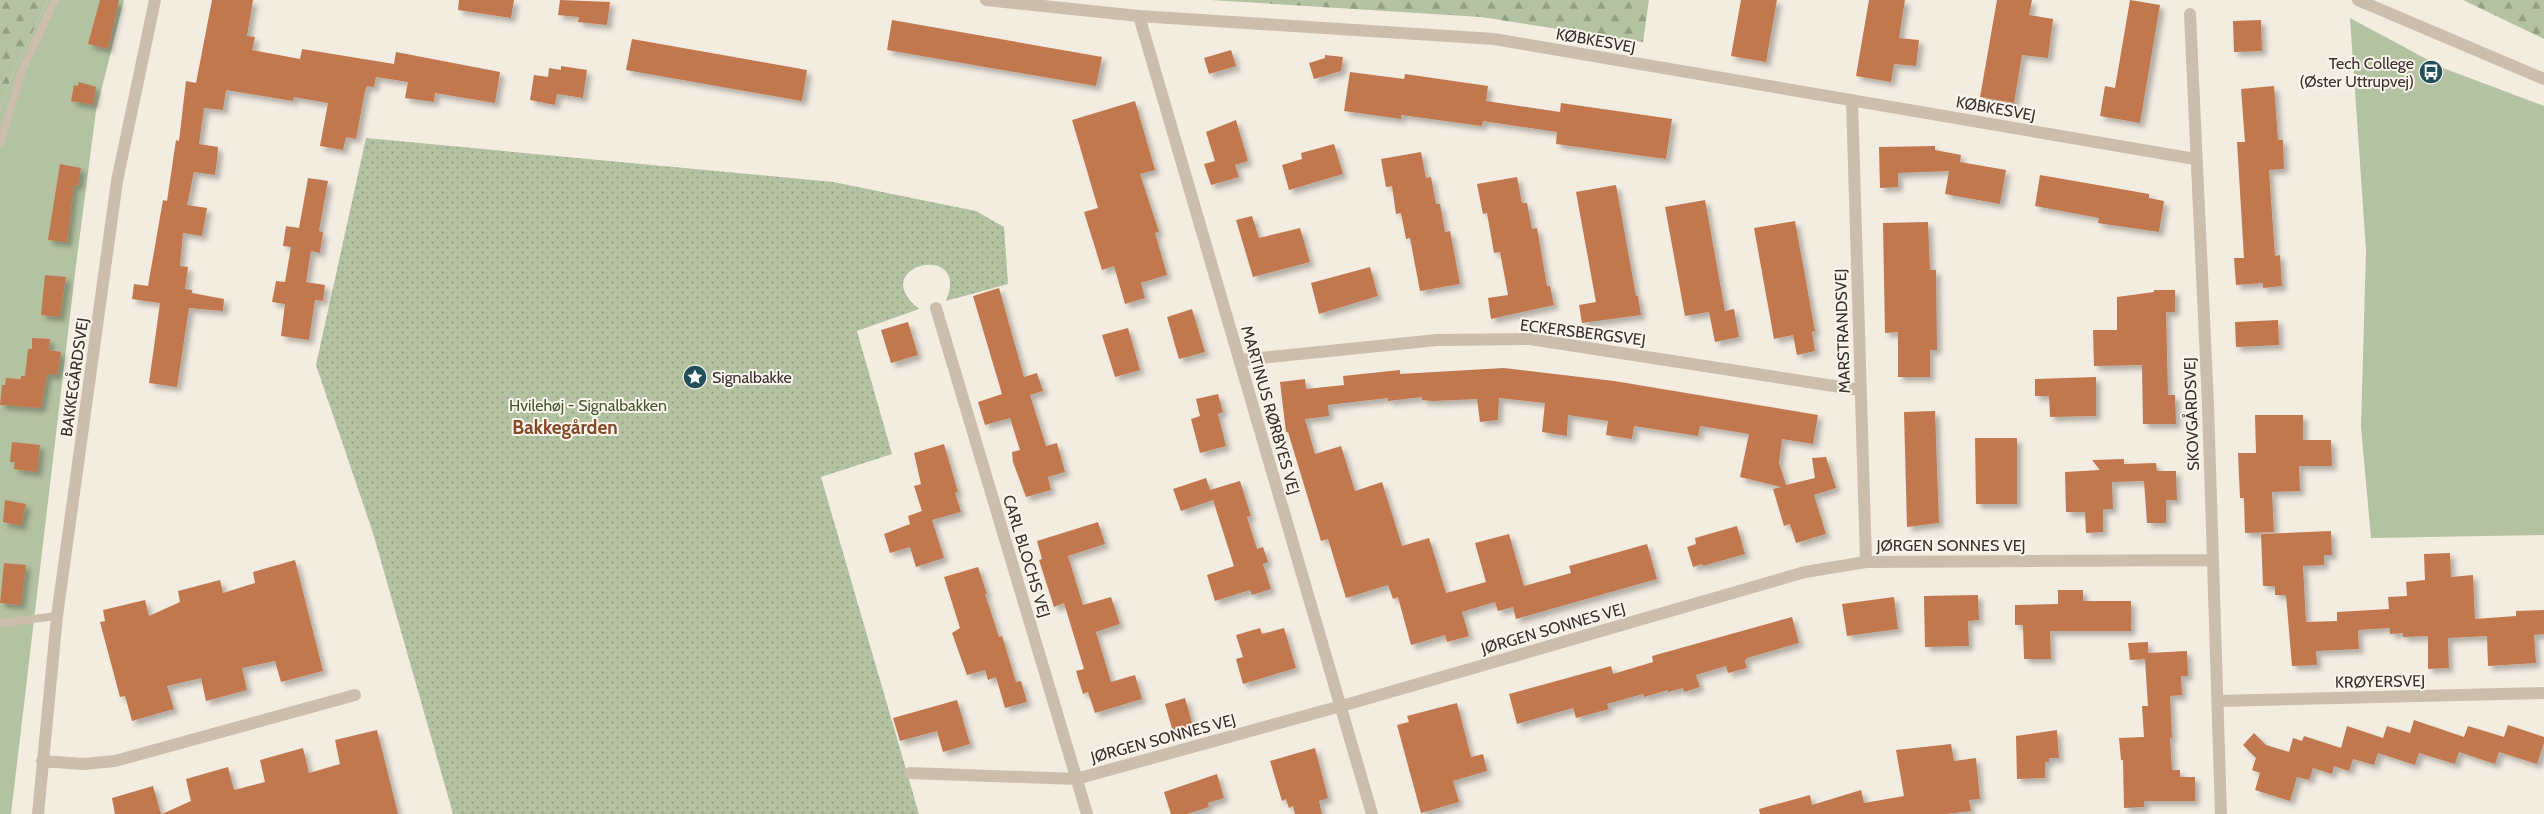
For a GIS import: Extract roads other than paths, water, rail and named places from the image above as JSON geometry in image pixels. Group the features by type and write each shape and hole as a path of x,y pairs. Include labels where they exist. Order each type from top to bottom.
{"street":[{"name":"BAKKEGÅRDSVEJ","path":"38,814 57,616 117,181 155,0"},
{"name":"KØBKESVEJ","path":"986,0 1139,16 1494,39 2195,159"},
{"path":"2358,0 2544,79"},
{"name":"SKOVGÅRDSVEJ","path":"2190,14 2195,159 2208,405 2221,814"},
{"name":"MARTINUS RØRBYES VEJ","path":"1139,16 1372,814"},
{"name":"MARSTRANDSVEJ","path":"1852,100 1866,562"},
{"name":"CARL BLOCHS VEJ","path":"936,308 1087,814"},
{"name":"ECKERSBERGSVEJ","path":"1240,360 1437,340 1530,339 1860,390"},
{"name":"JØRGEN SONNES VEJ","path":"910,773 1076,779 1340,706 1805,572 1866,562 2212,560"},
{"name":"KRØYERSVEJ","path":"2218,701 2544,693"},
{"path":"42,762 83,764 115,761 355,696"}],"lane":[{"path":"0,143 23,68 56,0"},
{"path":"0,623 57,616"}],"place":[{"name":"Tech College (Øster Uttrupvej)","path":"2431,72"},
{"name":"Signalbakke","path":"695,377"}],"district":[{"name":"Bakkegården","path":"565,427"}],"park label":[{"name":"Hvilehøj - Signalbakken","path":"588,405"}]}
